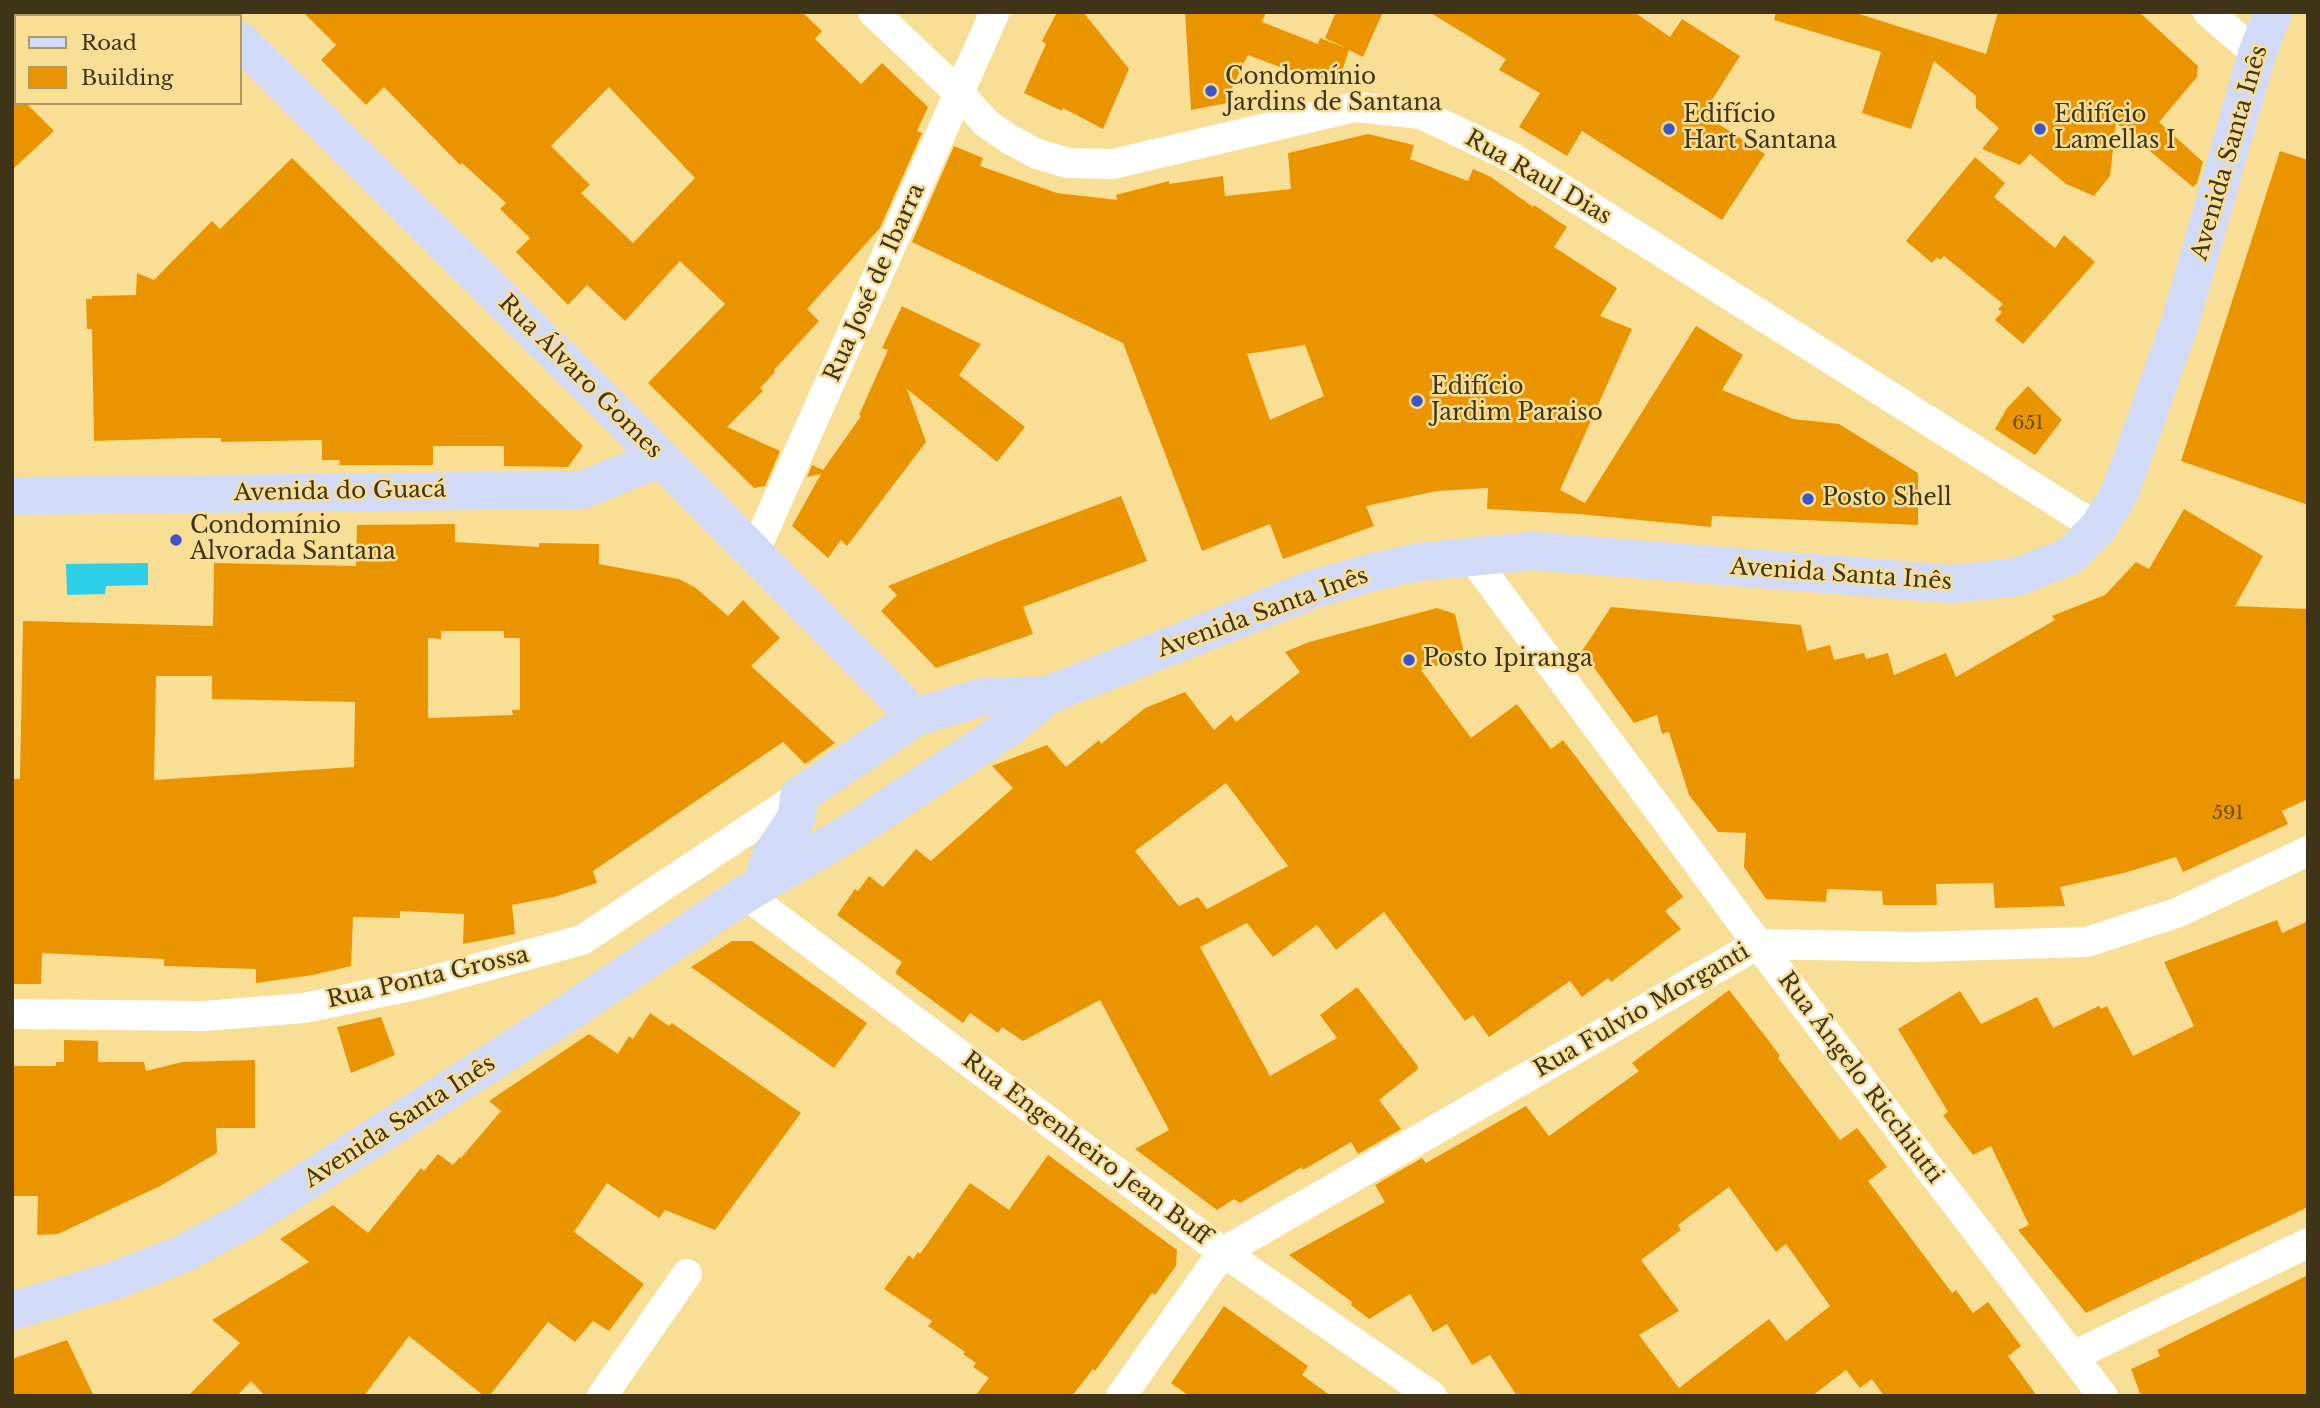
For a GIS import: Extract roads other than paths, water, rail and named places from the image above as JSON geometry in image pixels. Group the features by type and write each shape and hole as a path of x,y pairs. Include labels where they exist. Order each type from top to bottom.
{"main road":[{"name":"Avenida Santa Inês","path":"12,1311 116,1280 182,1254 246,1220 565,1015 754,888 852,831 992,738 1048,695 1311,590 1409,564 1532,551 1951,584 2017,577 2070,556 2098,528 2119,494 2180,323 2257,54 2273,12"},
{"name":"Rua Álvaro Gomes","path":"242,43 660,458 916,717"},
{"name":"Avenida do Guacá","path":"12,496 582,490 660,458"},
{"name":"Avenida Santa Inês","path":"807,791 916,717 982,697 1048,695"},
{"path":"982,697 993,719 992,738"},
{"path":"807,791 824,818 852,831"},
{"path":"754,888 770,857 797,817 807,791"}],"street":[{"name":"Rua Raul Dias","path":"873,12 960,94 986,123 1037,154 1068,163 1113,164 1355,107 1421,114 1513,158 2098,528"},
{"name":"Rua José de Ibarra","path":"754,553 995,12"},
{"path":"2208,12 2257,54"},
{"name":"Rua Ângelo Ricchiutti","path":"1471,556 1758,944 2103,1396"},
{"name":"Rua Ponta Grossa","path":"12,1014 204,1016 304,1007 420,984 582,940 807,791"},
{"name":"Rua Fulvio Morganti","path":"1121,1396 1223,1252 1758,944 1917,947 2087,942 2179,912 2308,851"},
{"name":"Rua Engenheiro Jean Buff","path":"754,888 1223,1252 1432,1396"},
{"path":"2073,1356 2308,1243"},
{"path":"602,1396 687,1274"}],"water":[{"path":"148,563 148,585 106,586 105,594 67,595 66,564"}],"place":[{"name":"Condomínio Jardins de Santana","path":"1211,91"},
{"name":"Edifício Hart Santana","path":"1669,129"},
{"name":"Edifício Lamellas I","path":"2040,129"},
{"name":"Edifício Jardim Paraiso","path":"1417,401"},
{"name":"Posto Shell","path":"1808,499"},
{"name":"Condomínio Alvorada Santana","path":"176,540"},
{"name":"Posto Ipiranga","path":"1409,660"}]}
